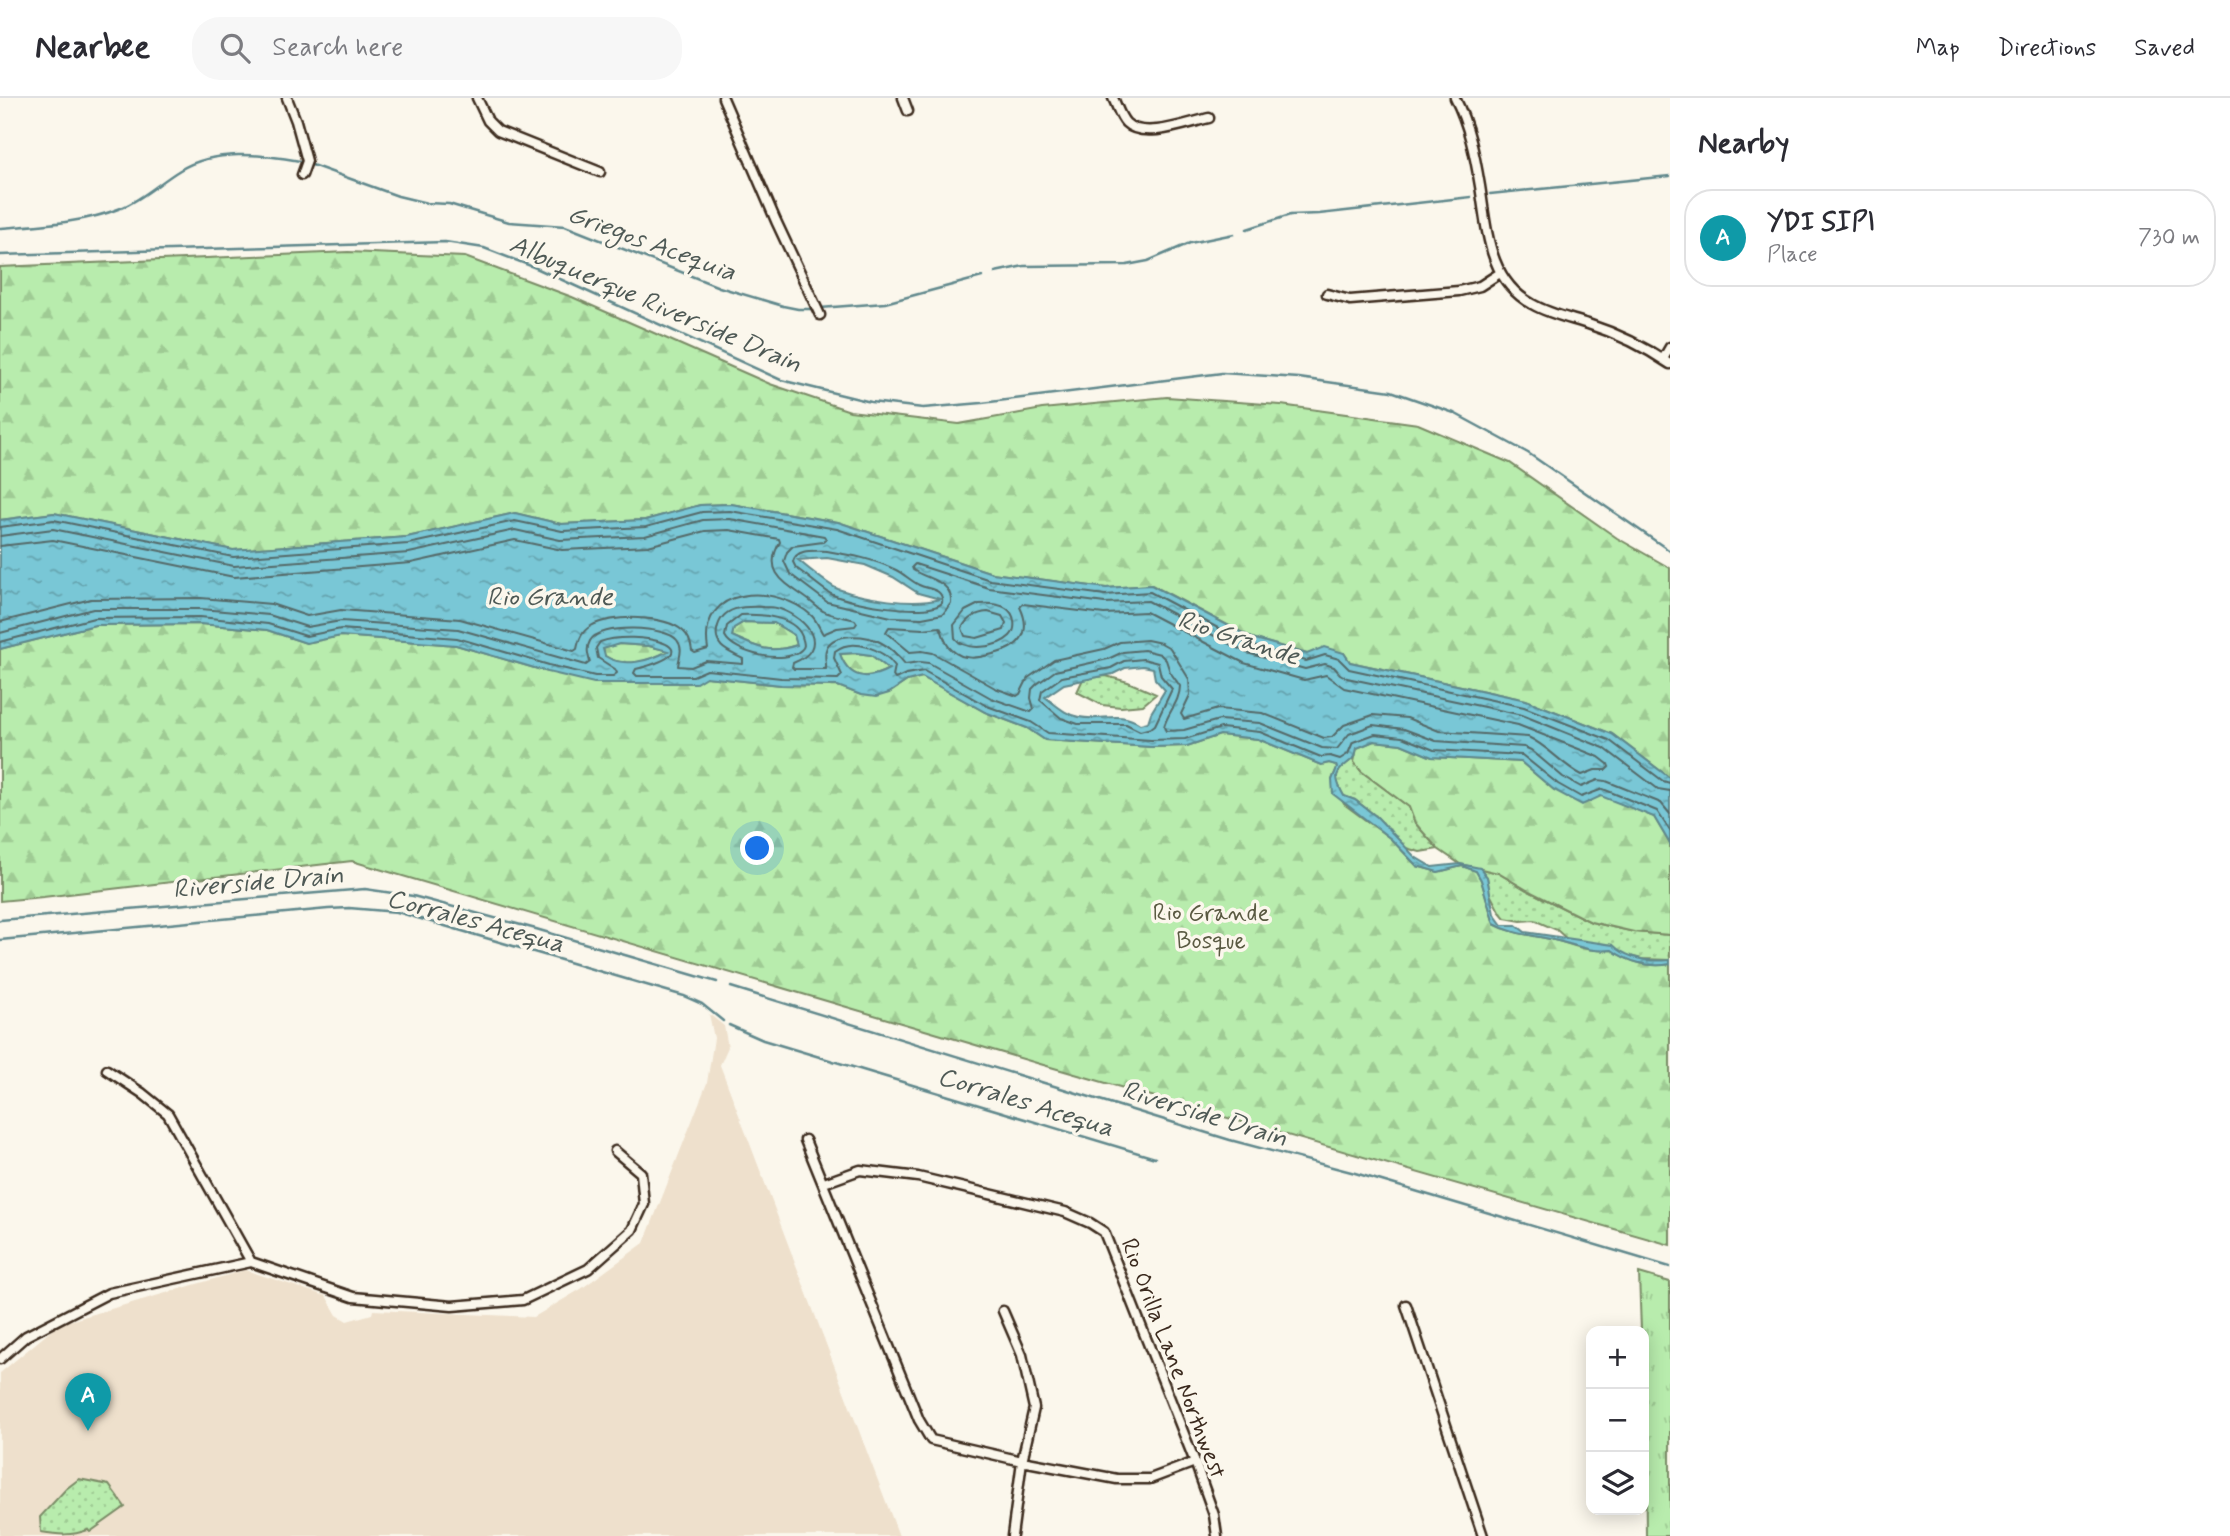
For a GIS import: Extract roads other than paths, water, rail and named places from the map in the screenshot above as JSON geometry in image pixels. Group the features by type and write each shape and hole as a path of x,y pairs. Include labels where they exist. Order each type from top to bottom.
{"street":[{"path":"287,98 307,161 302,175"},
{"path":"477,98 488,121 498,131 600,173"},
{"path":"723,98 820,314"},
{"path":"903,98 908,111"},
{"path":"1113,98 1124,122 1137,131 1156,130 1209,118"},
{"path":"1455,98 1471,139 1488,243 1500,273 1518,294 1530,304 1619,337 1667,361 1670,347"},
{"path":"1327,293 1350,300 1459,291 1480,286 1500,273"},
{"path":"107,1070 142,1093 167,1114 251,1262"},
{"path":"805,1140 919,1420 931,1440 1117,1479 1150,1479 1195,1462"},
{"path":"0,1359 26,1336 109,1293 251,1262 353,1297 452,1307 523,1300 588,1269 632,1230 644,1204 641,1173 615,1151"},
{"name":"Rio Orilla Lane Northwest","path":"824,1183 860,1170 918,1177 1065,1212 1104,1232 1195,1462 1214,1515 1217,1536"},
{"path":"1406,1305 1483,1536"},
{"path":"1003,1311 1022,1355 1034,1408 1022,1461 1012,1536"}],"water":[{"name":"Rio Grande","path":"731,504 838,522 992,573 1106,588 1151,585 1252,638 1307,654 1324,647 1344,653 1350,662 1526,700 1612,734 1670,778 1670,844 1654,817 1601,796 1582,805 1554,790 1521,762 1432,757 1401,744 1374,741 1357,748 1355,757 1338,773 1337,778 1344,796 1355,800 1377,817 1415,857 1432,867 1460,864 1480,868 1487,877 1494,914 1502,925 1516,925 1525,932 1613,945 1632,956 1647,960 1670,960 1670,964 1640,963 1612,950 1584,948 1517,933 1494,924 1476,871 1462,866 1438,872 1417,866 1391,839 1333,794 1332,780 1336,765 1321,765 1258,739 1220,735 1187,746 1151,747 1045,740 1027,728 985,712 922,677 907,681 889,693 876,697 861,695 838,686 781,685 706,677 696,683 594,683 456,645 341,636 306,643 267,630 200,624 95,625 0,649 0,520 54,513 233,550 407,537 515,513 561,524 645,520 700,505","holes":["827,558 865,565 893,577 918,593 940,599 903,602 849,593 829,584 798,560","744,622 774,623 794,635 797,645 779,649 757,646 732,636 734,628","619,644 649,646 668,651 645,660 620,662 605,656 603,649","840,654 871,655 889,669 866,676 854,673","1125,668 1153,668 1155,679 1165,690 1148,722 1140,724 1117,717 1074,716 1045,697 1064,684 1113,674"]}],"waterway":[{"name":"Griegos Acequia","path":"0,228 62,222 107,213 137,200 193,163 208,159 254,155 300,161"},
{"name":"Griegos Acequia","path":"312,165 398,196 427,203 449,204 509,222 565,226 719,287 783,306 814,309"},
{"name":"Griegos Acequia","path":"1490,194 1670,176"},
{"name":"Griegos Acequia","path":"1247,229 1290,215 1471,197"},
{"name":"Griegos Acequia","path":"995,272 1024,266 1127,265 1148,261 1190,243 1234,234"},
{"name":"Albuquerque Riverside Drain","path":"0,255 445,242 484,248 536,268 781,380 871,402 923,408 1222,373 1299,378 1391,391 1454,413 1528,453 1670,551"},
{"name":"Griegos Acequia","path":"820,308 885,303 982,277"},
{"name":"Riverside Drain","path":"0,920 365,889 413,896 717,982"},
{"name":"Corrales Acequa","path":"0,940 328,909 397,912 684,996 702,1004 723,1021"},
{"name":"Riverside Drain","path":"731,987 1230,1140 1355,1173 1670,1267"},
{"name":"Corrales Acequa","path":"729,1025 763,1040 1155,1158"}],"place":[{"name":"YDI SIPI","path":"88,1431"}],"park label":[{"name":"Rio Grande Bosque","path":"1211,926"}]}
